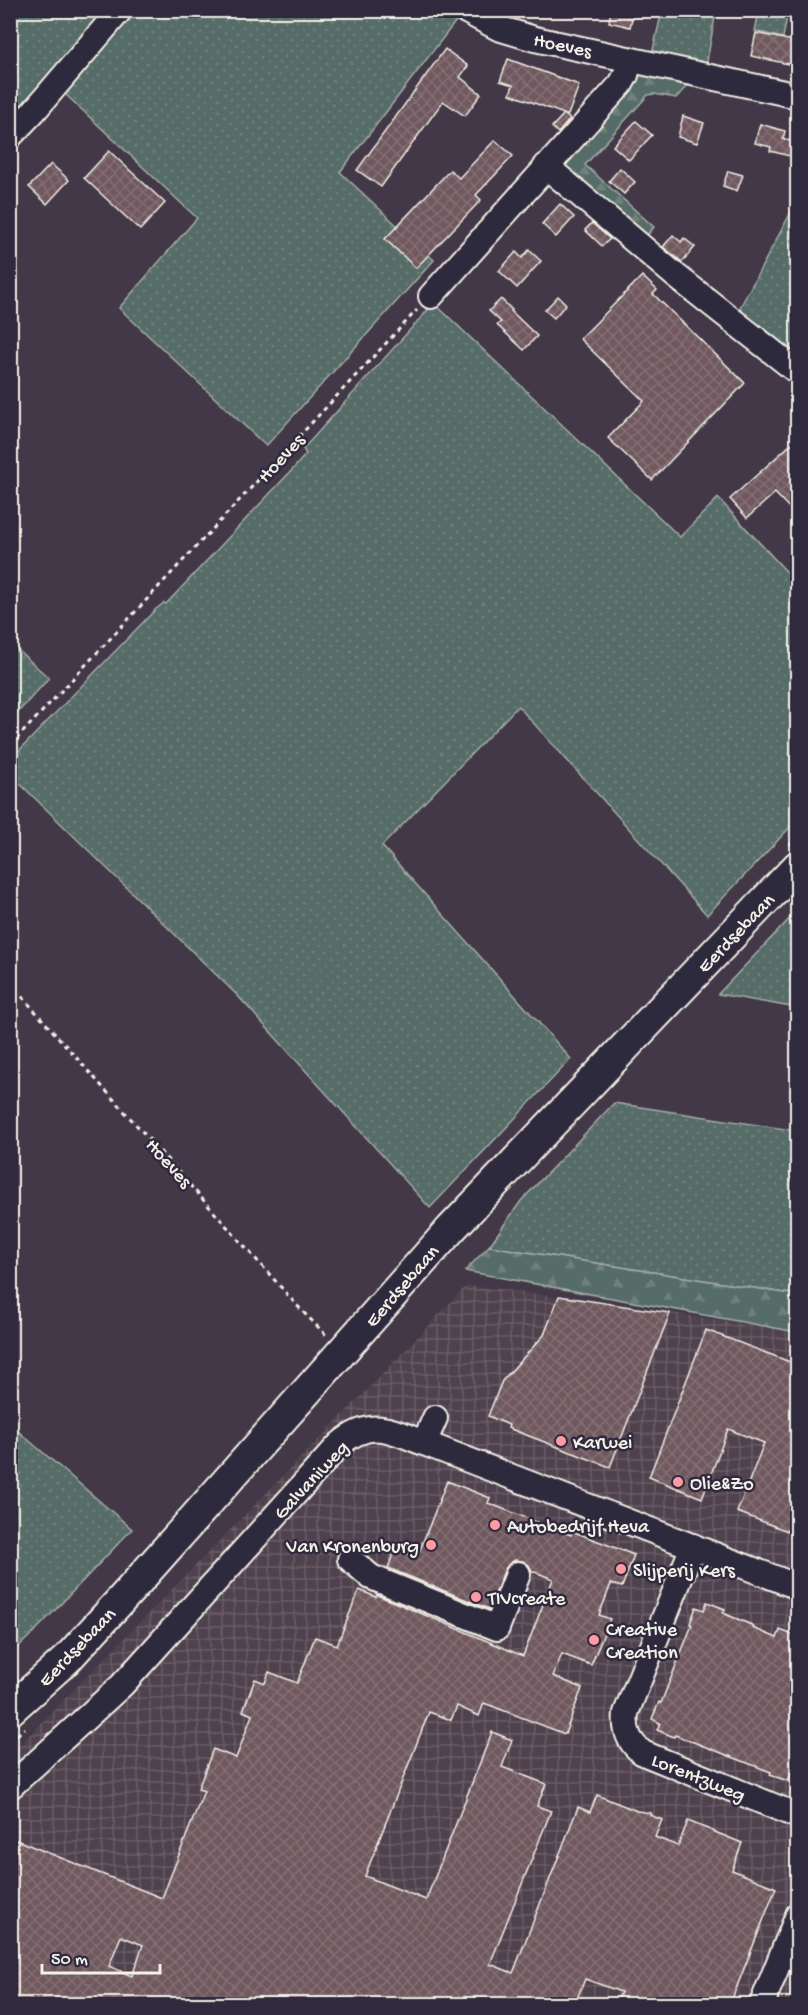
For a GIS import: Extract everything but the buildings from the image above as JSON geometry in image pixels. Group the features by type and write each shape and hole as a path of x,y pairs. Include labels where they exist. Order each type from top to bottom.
{"main road":[{"name":"Eerdsebaan","path":"10,1710 67,1659 451,1228 798,866"}],"street":[{"path":"10,136 120,10"},
{"name":"Hoeves","path":"464,10 498,28 535,39 798,96"},
{"path":"431,296 621,84 630,60"},
{"path":"546,166 676,276 798,372"},
{"path":"423,1443 435,1418"},
{"name":"Galvaniweg","path":"10,1787 122,1685 340,1444 354,1433 367,1429 383,1428 798,1587"},
{"name":"Lorentzweg","path":"693,1546 626,1713 625,1724 628,1737 634,1747 643,1753 798,1816"},
{"path":"350,1559 371,1577 497,1628 518,1574"},
{"path":"762,2004 798,1915"}],"path":[{"name":"Hoeves","path":"10,746 431,296"},
{"name":"Hoeves","path":"10,983 330,1340"}],"shaded area":[{"path":"466,1286 797,1331 797,2004 11,2004 11,1754"}],"green space":[{"path":"440,10 456,21 340,172 434,260 266,446 119,308 197,218 64,93 134,11"},
{"path":"11,11 110,11 11,124"},
{"path":"662,11 716,11 706,67 652,54"},
{"path":"759,11 788,11 783,38 755,31"},
{"path":"639,73 688,85 676,98 648,95 585,165 654,227 645,238 559,163"},
{"path":"797,201 797,362 737,313"},
{"path":"434,303 680,537 718,498 797,583 797,820 707,915 518,706 382,846 571,1059 430,1208 237,995 11,775 10,760 156,609 166,604 293,469 306,454 303,449"},
{"path":"10,643 49,678 11,720 10,720"},
{"path":"797,911 797,1008 718,994"},
{"path":"614,1103 797,1131 797,1295 489,1246 521,1201"},
{"path":"489,1246 797,1295 797,1332 465,1271"},
{"path":"11,1425 132,1529 11,1654"}],"place":[{"name":"Karwei","path":"561,1441"},
{"name":"Olie&Zo","path":"678,1482"},
{"name":"Autobedrijf Heva","path":"495,1525"},
{"name":"Van Kronenburg","path":"431,1545"},
{"name":"Slijperij Kers","path":"621,1569"},
{"name":"TIVcreate","path":"476,1597"},
{"name":"Creative Creation","path":"594,1640"}]}
